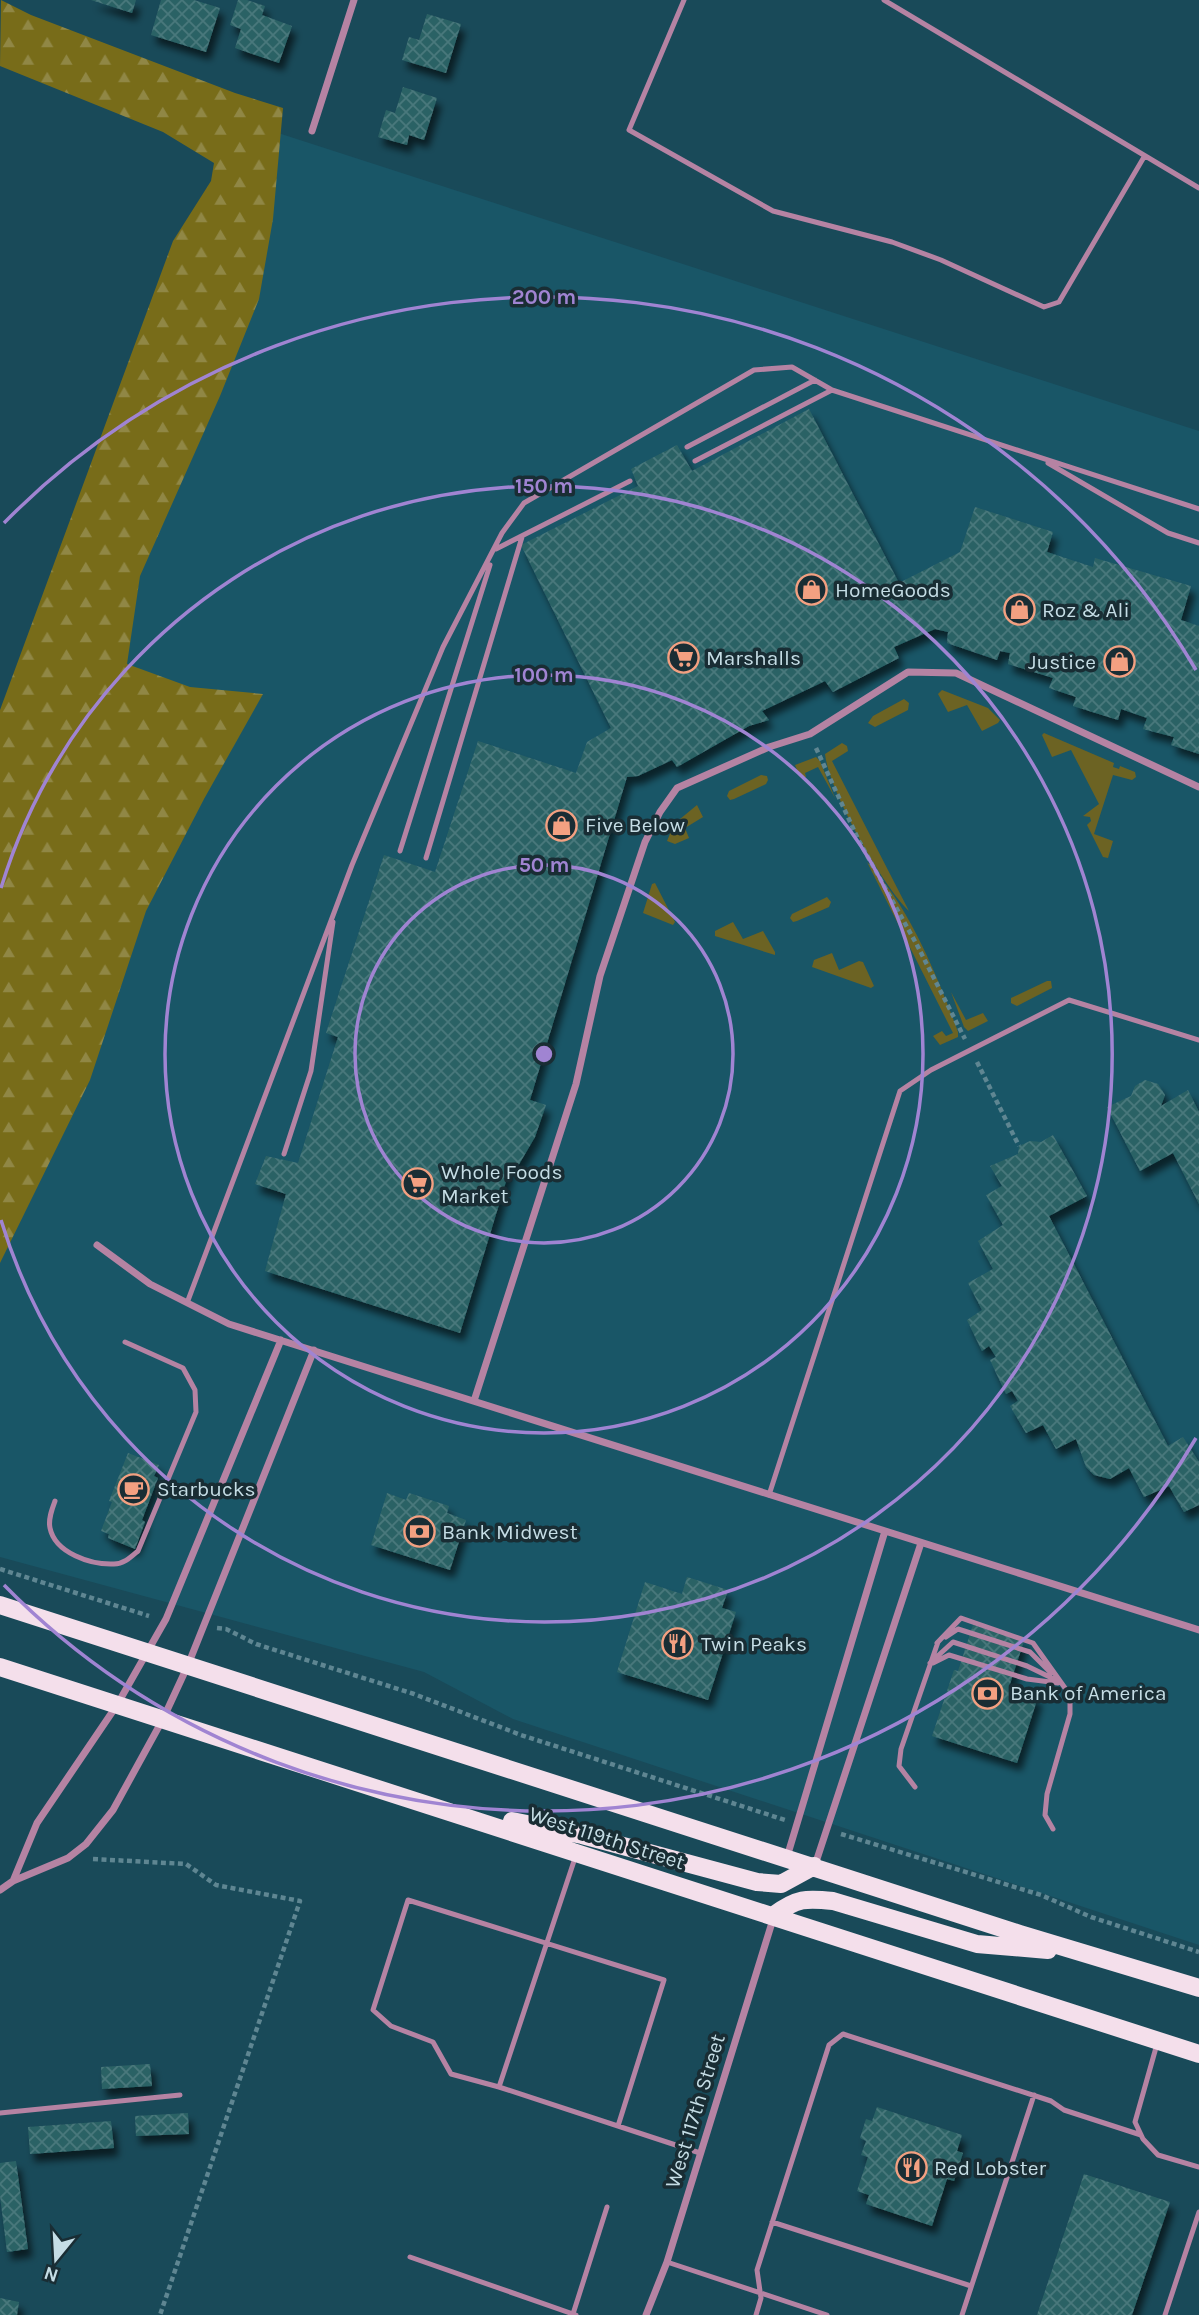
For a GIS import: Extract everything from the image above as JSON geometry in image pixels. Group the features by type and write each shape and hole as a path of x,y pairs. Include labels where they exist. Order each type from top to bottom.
{"main road":[{"name":"West 119th Street","path":"0,1605 1079,1953 1199,1988"},
{"name":"West 119th Street","path":"0,1667 1199,2054"},
{"path":"433,1806 582,1835 757,1882 781,1884 814,1866"},
{"path":"774,1915 799,1900 822,1900 977,1944 1079,1953"}],"street":[{"path":"312,131 354,0"},
{"path":"474,1401 576,1084 600,976 645,842 677,788 769,747 810,734 908,672 956,673 1199,787"},
{"path":"97,1245 150,1284 229,1324 1199,1630"},
{"path":"13,1881 37,1824 117,1705 166,1619 281,1340"},
{"path":"0,1890 13,1881 68,1858 86,1844 113,1810 163,1719 188,1665 314,1350"},
{"path":"787,1857 885,1531"},
{"path":"814,1866 921,1543"},
{"name":"West 117th Street","path":"646,2315 667,2262 774,1915"}],"lane":[{"path":"684,0 629,130 773,211 892,242 941,260 1044,307 1059,302 1144,157"},
{"path":"884,0 1199,188"},
{"path":"400,851 495,550 502,533 524,503 754,370 792,367 832,390 1199,509"},
{"path":"687,447 815,380"},
{"path":"695,461 832,390"},
{"path":"1038,457 1168,533 1199,543"},
{"path":"187,1303 334,912 443,647 495,550 630,481"},
{"path":"426,858 522,537"},
{"path":"284,1154 311,1071 334,912"},
{"path":"769,1495 900,1091 931,1070 1069,1000 1199,1040"},
{"path":"55,1501 49,1526 52,1536 62,1549 78,1557 115,1564 128,1560 138,1551 196,1412 195,1390 183,1368 125,1342"},
{"path":"915,1787 899,1766 901,1749 937,1643 961,1618 1033,1643 1070,1695 1072,1704 1047,1794 1045,1815 1053,1829"},
{"path":"937,1643 958,1629 1030,1652 1061,1683"},
{"path":"928,1666 953,1642 1027,1666 1061,1683"},
{"path":"928,1666 949,1655 1027,1679 1061,1683"},
{"path":"499,2087 577,1852"},
{"path":"618,2126 664,1980 408,1900 373,2010 391,2026 433,2042 452,2074 700,2153"},
{"path":"757,2315 761,2294 757,2270 829,2045 843,2035 1034,2095 1051,2101 1064,2110 1141,2135"},
{"path":"1158,2041 1135,2122 1141,2135 1158,2155 1199,2168"},
{"path":"0,2113 180,2095"},
{"path":"962,2315 1034,2095"},
{"path":"410,2257 574,2315 607,2207"},
{"path":"1165,2315 1199,2212"},
{"path":"772,2222 971,2286"},
{"path":"667,2262 827,2315"}],"path":[{"path":"810,734 859,841 1019,1146"},
{"path":"0,1569 145,1615"},
{"path":"226,1629 256,1644 414,1694 522,1735 782,1820"},
{"path":"857,1839 1041,1895 1091,1917 1199,1952"},
{"path":"68,1858 186,1864 216,1885 300,1901 160,2315"}],"shaded area":[{"path":"272,131 1199,431 1199,1945 513,1719 424,1672 0,1557 0,908"},
{"path":"942,690 988,708 1000,720 982,731 967,705 948,712 938,694"},
{"path":"904,699 909,703 908,710 875,727 868,723 873,716"},
{"path":"1044,733 1114,763 1113,767 1119,769 1120,766 1135,772 1136,777 1132,780 1113,775 1094,834 1113,841 1108,858 1103,857 1087,825 1091,821 1090,817 1083,816 1099,804 1071,750 1052,757 1042,735"},
{"path":"842,743 847,746 848,751 832,761 909,911 885,881 858,837 836,790 825,754"},
{"path":"816,757 835,798 818,767 805,773 806,777 800,777 795,765"},
{"path":"761,775 767,776 766,784 734,799 730,800 727,796 729,791"},
{"path":"697,805 703,817 685,828 689,838 675,844 667,841 674,824"},
{"path":"867,862 882,879 909,920 931,965 958,1037 940,1045 933,1036 942,1031 946,1036 953,1033"},
{"path":"655,883 675,922 673,925 643,913 652,884"},
{"path":"827,897 831,902 829,907 797,921 793,922 790,918 792,914"},
{"path":"733,922 743,939 763,931 775,955 715,936 715,931"},
{"path":"832,953 839,970 859,961 863,962 874,986 871,988 812,967 814,960"},
{"path":"1051,981 1052,988 1017,1006 1011,1003 1011,998"},
{"path":"951,992 966,1020 983,1013 988,1021 968,1031"}],"green space":[{"path":"1,0 31,15 235,93 283,108 273,219 259,299 220,396 140,576 127,664 190,687 263,694 204,799 146,911 90,1080 0,1263 0,710 173,241 211,181 214,163 163,132 0,66"}],"building":[{"path":"91,0 136,0 132,13"},
{"path":"161,0 194,0 220,8 206,52 151,35"},
{"path":"238,0 265,6 262,15 292,26 279,63 235,48 241,29 230,25"},
{"path":"427,14 461,24 446,73 402,60 409,37 419,40"},
{"path":"403,87 437,98 424,140 409,135 407,145 378,137 386,110 395,113"},
{"path":"809,409 899,583 960,552 975,507 1053,532 1047,552 1093,567 1095,558 1191,586 1181,620 1199,626 1199,754 1171,745 1174,737 1143,729 1147,718 1121,709 1118,720 1073,706 1076,697 1049,688 1053,678 1008,664 1010,653 1000,651 997,660 947,643 948,632 935,629 894,647 899,658 833,692 825,681 762,711 769,720 749,726 677,767 672,760 638,776 627,777 530,1100 546,1105 535,1137 518,1166 511,1165 460,1333 265,1271 286,1194 255,1184 266,1156 298,1163 338,1037 326,1033 384,855 435,872 478,741 576,773 587,742 611,728 521,545 638,486 631,469 677,445 692,471"},
{"path":"1145,1080 1158,1084 1165,1095 1161,1106 1188,1090 1199,1112 1199,1204 1173,1153 1140,1171 1107,1107 1131,1096 1135,1086"},
{"path":"1053,1135 1087,1196 1049,1216 1168,1446 1183,1437 1199,1462 1199,1505 1184,1512 1169,1486 1144,1497 1129,1468 1110,1479 1094,1475 1086,1467 1076,1439 1056,1449 1043,1425 1026,1433 1010,1406 1018,1401 1012,1391 1006,1394 990,1360 996,1357 989,1346 982,1351 967,1320 982,1310 968,1283 993,1269 978,1241 1003,1225 986,1195 1002,1186 990,1166 1018,1154 1019,1146 1030,1141 1041,1142"},
{"name":"Starbucks","path":"128,1453 159,1465 154,1476 158,1478 142,1520 145,1522 135,1549 108,1538 109,1534 101,1531 112,1502 109,1501"},
{"name":"Bank Midwest","path":"387,1493 406,1500 409,1493 449,1506 447,1513 466,1520 450,1570 371,1545"},
{"path":"687,1577 728,1590 722,1608 736,1612 708,1700 617,1672 645,1582 682,1594"},
{"name":"Bank of America","path":"973,1625 1024,1641 1009,1687 1038,1697 1017,1763 932,1736 954,1670 958,1671"},
{"path":"150,2064 152,2086 102,2089 101,2067"},
{"name":"Red Lobster","path":"877,2107 962,2135 957,2151 963,2153 954,2181 947,2179 932,2226 866,2204 869,2195 857,2191 868,2157 861,2155 866,2141 860,2138 866,2119 872,2121"},
{"path":"188,2113 189,2134 136,2136 135,2116"},
{"path":"111,2121 114,2148 30,2154 28,2127"},
{"path":"16,2161 28,2249 7,2252 0,2196 0,2163"},
{"path":"1084,2174 1170,2202 1132,2315 1037,2315"},
{"path":"0,2298 19,2302 17,2315 0,2315"}],"place":[{"name":"HomeGoods","path":"812,590"},
{"name":"Roz & Ali","path":"1019,610"},
{"name":"Marshalls","path":"683,658"},
{"name":"Justice","path":"1119,662"},
{"name":"Five Below","path":"562,825"},
{"name":"Whole Foods Market","path":"418,1184"},
{"name":"Starbucks","path":"134,1489"},
{"name":"Bank Midwest","path":"419,1532"},
{"name":"Twin Peaks","path":"678,1644"},
{"name":"Bank of America","path":"987,1693"},
{"name":"Red Lobster","path":"911,2168"}]}
